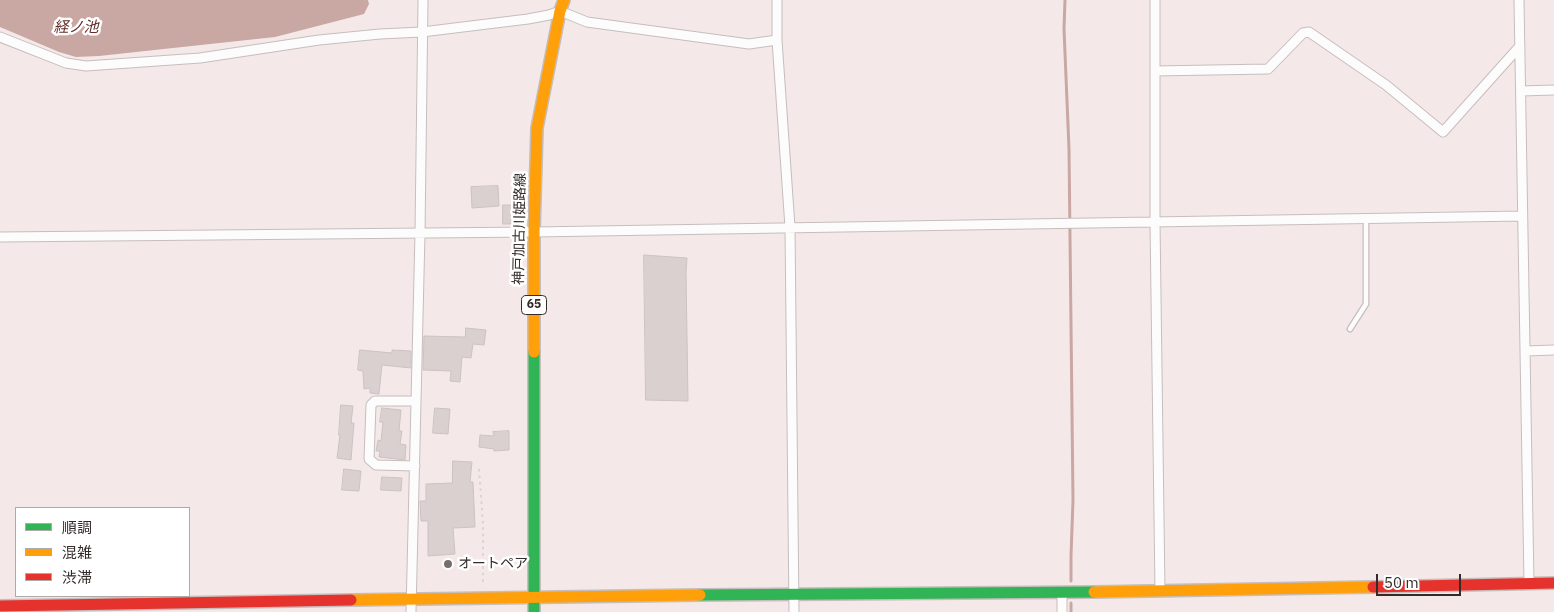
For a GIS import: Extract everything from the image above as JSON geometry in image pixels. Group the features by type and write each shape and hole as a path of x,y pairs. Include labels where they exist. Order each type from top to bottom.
{"street":[{"path":"411,612 420,233 423,0"},
{"path":"777,0 790,227 794,612"},
{"path":"1155,0 1155,222 1160,591"},
{"path":"1519,0 1529,583"},
{"path":"0,37 66,63 86,66 200,58 319,40 422,32 549,15 562,5 587,22 750,44 778,40"},
{"name":"神戸加古川姫路線","path":"534,612 534,232 538,128 562,5"},
{"path":"1155,71 1268,69 1303,33 1310,32 1386,85 1444,132 1520,46"},
{"path":"1521,91 1554,90"},
{"path":"0,237 534,232 1522,216"},
{"path":"1525,351 1554,350"},
{"path":"415,466 376,465 369,459 371,405 375,401 416,401"},
{"path":"0,606 534,597 1160,591 1554,583"},
{"path":"1062,592 1062,612"}],"lane":[{"path":"1350,329 1366,304 1366,219"}],"path":[{"path":"479,469 483,524 483,598"}],"water":[{"name":"経ノ池","path":"0,0 368,0 369,4 364,14 275,37 76,57 59,52 0,27"}],"building":[{"path":"498,186 499,206 472,208 471,187"},
{"path":"503,205 518,205 519,224 503,224"},
{"path":"644,255 687,258 688,401 646,400"},
{"path":"466,328 486,330 484,345 473,344 471,358 462,357 460,382 450,381 451,371 423,370 424,336 465,337"},
{"path":"360,350 392,353 392,350 411,351 411,368 382,365 379,394 370,393 370,388 364,389 363,371 358,370"},
{"path":"341,405 353,406 351,423 354,423 351,460 337,458"},
{"path":"382,408 401,410 399,431 402,431 400,444 406,445 405,460 379,457 380,451 376,451 378,440 381,441 383,422 380,422"},
{"path":"435,408 450,409 448,434 433,433"},
{"path":"509,431 509,450 494,451 494,449 479,447 480,435 494,436 493,432"},
{"path":"453,461 472,462 470,482 473,482 475,527 453,528 455,554 428,556 428,521 421,521 420,501 426,501 426,484 452,483"},
{"path":"344,469 361,471 359,491 342,490"},
{"path":"382,477 402,478 401,491 381,490"}],"waterway":[{"path":"1065,0 1064,29 1069,149 1073,500 1071,581"},
{"path":"1071,603 1071,612"}],"traffic: fast":[{"path":"534,352 534,612"},
{"path":"700,595 1094,592"}],"traffic: slow":[{"path":"534,352 534,232 537,128 560,11 564,0"},
{"path":"1094,592 1373,587"},
{"path":"351,600 700,595"}],"traffic: jam":[{"path":"1373,587 1554,583"},
{"path":"0,606 351,600"}],"place":[{"name":"オートペア","path":"448,564"}]}
